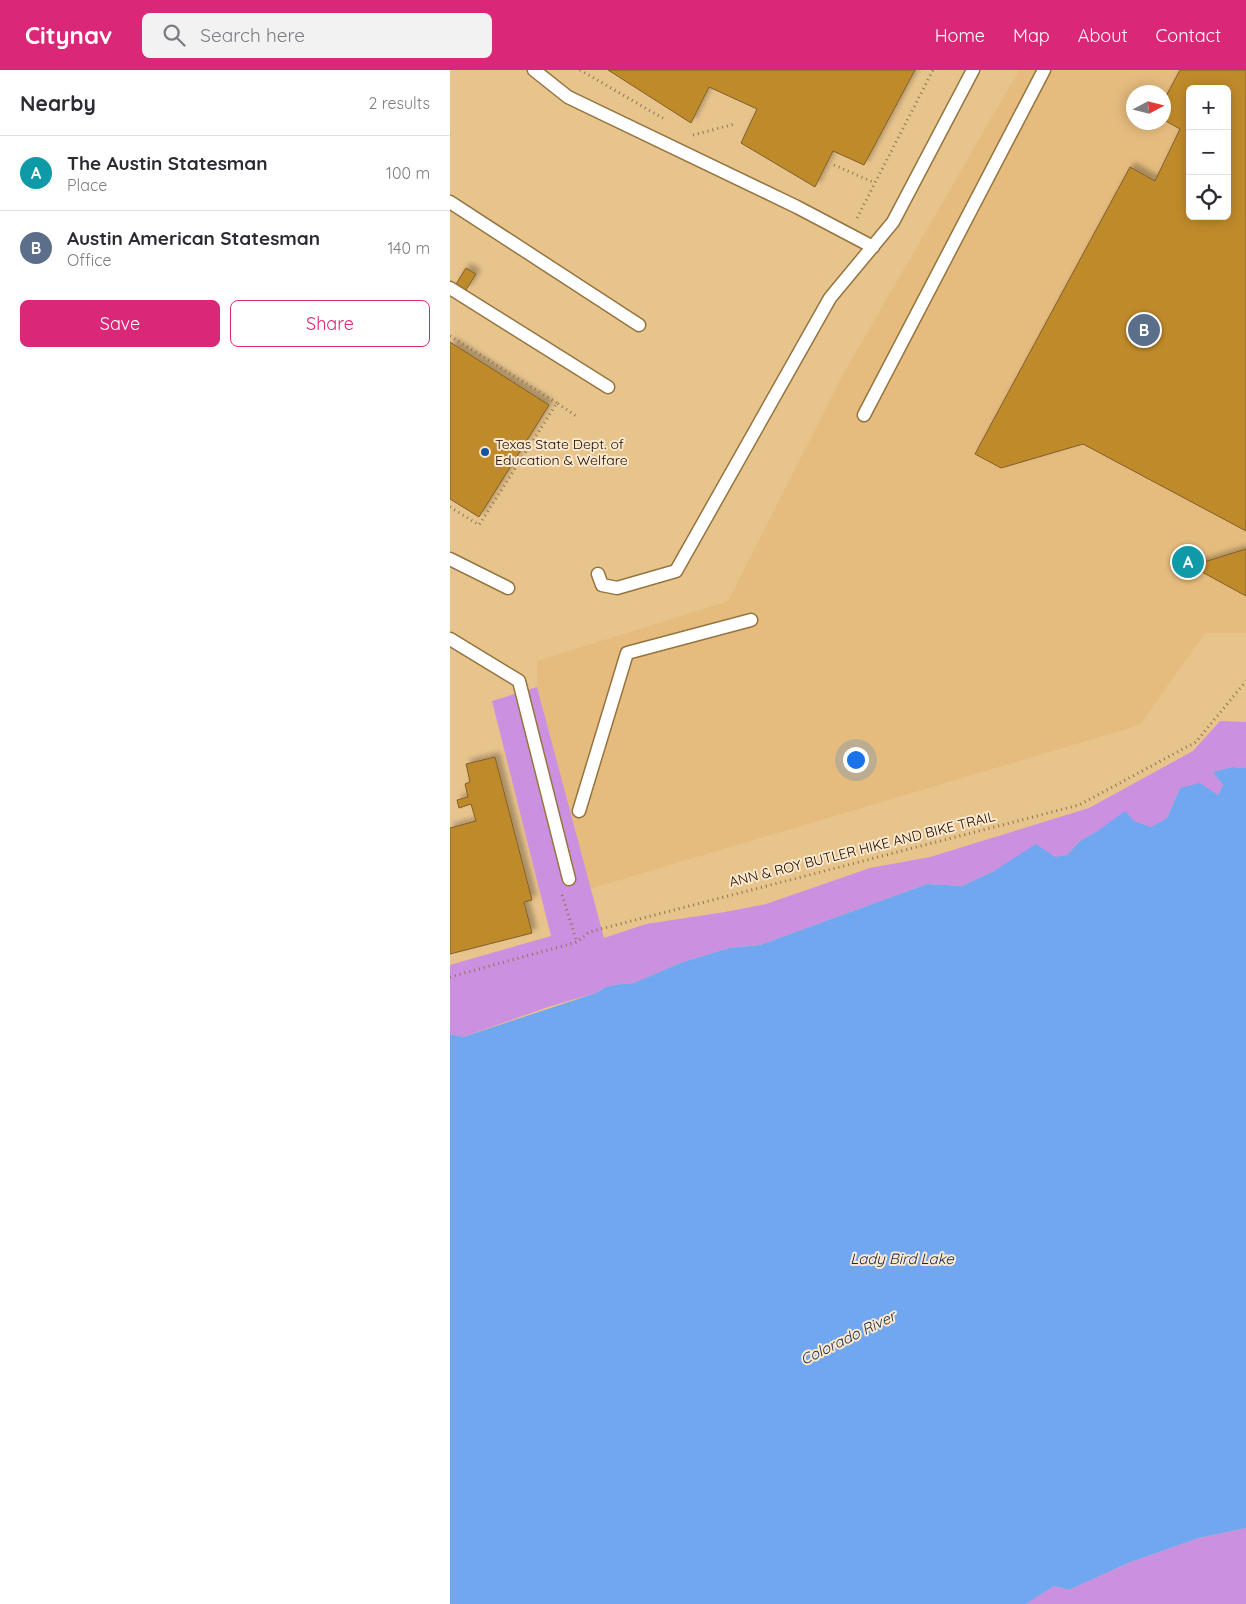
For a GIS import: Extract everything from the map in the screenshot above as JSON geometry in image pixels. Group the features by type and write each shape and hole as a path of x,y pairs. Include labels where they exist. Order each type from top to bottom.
{"lane":[{"path":"534,70 568,96 797,207 873,247"},
{"path":"598,574 602,584 617,588 676,571 830,298 893,222 973,70"},
{"path":"864,415 1044,70"},
{"path":"450,202 639,325"},
{"path":"450,288 608,387"},
{"path":"450,559 508,588"},
{"path":"579,811 627,653 751,620"},
{"path":"450,639 519,680 569,880"}],"path":[{"path":"580,70 666,120"},
{"path":"849,234 933,70"},
{"path":"692,136 735,124"},
{"path":"834,165 875,183"},
{"path":"450,336 576,416"},
{"path":"450,507 479,525 557,403"},
{"name":"ANN & ROY BUTLER HIKE AND BIKE TRAIL","path":"450,977 577,942 589,932 1078,805 1196,742 1246,681"},
{"path":"561,893 577,942"}],"shaded area":[{"path":"1019,70 1246,70 1246,633 1205,633 1140,725 590,889 537,687 537,661 728,601 841,378"},
{"path":"537,687 604,938 646,924 766,904 870,868 930,857 1089,808 1193,751 1220,721 1246,722 1246,768 1232,767 1214,772 1223,785 1218,795 1180,788 1167,818 1151,827 1134,821 1099,830 1080,841 1067,855 994,871 962,886 927,884 760,945 729,948 680,963 634,983 606,987 596,993 551,1006 463,1037 450,1034 450,965 551,936 492,701"},
{"path":"1246,1528 1246,1604 1026,1604 1054,1586 1069,1590 1128,1563 1199,1538"}],"water":[{"name":"Lady Bird Lake","path":"1232,767 1246,768 1246,1528 1199,1538 1128,1563 1069,1590 1054,1586 1026,1604 450,1604 450,1034 463,1037 596,993 606,987 634,983 680,963 729,948 760,945 927,884 962,886 994,871 1036,844 1055,857 1067,855 1080,841 1125,811 1134,821 1151,827 1167,818 1180,788 1200,783 1218,795 1223,785 1213,772"}],"building":[{"path":"608,70 915,70 864,165 833,151 815,187 741,143 757,109 709,87 691,123"},
{"path":"1180,70 1246,70 1246,531 1083,444 1001,468 975,454 1130,167 1155,181 1180,129 1171,124 1171,87"},
{"path":"466,268 476,274 466,290 456,284"},
{"name":"Texas State Dept. of Education & Welfare","path":"450,342 549,405 479,517 450,499"},
{"path":"1246,549 1246,596 1191,566"},
{"path":"495,757 532,900 524,902 532,933 450,954 450,828 476,821 471,804 459,808 457,800 468,797 465,784 470,782 466,764"}],"place":[{"name":"Austin American Statesman","path":"1144,330"},
{"name":"Texas State Dept. of Education & Welfare","path":"485,452"},
{"name":"The Austin Statesman","path":"1188,562"}],"water label":[{"name":"Colorado River","path":"848,1338"}]}
